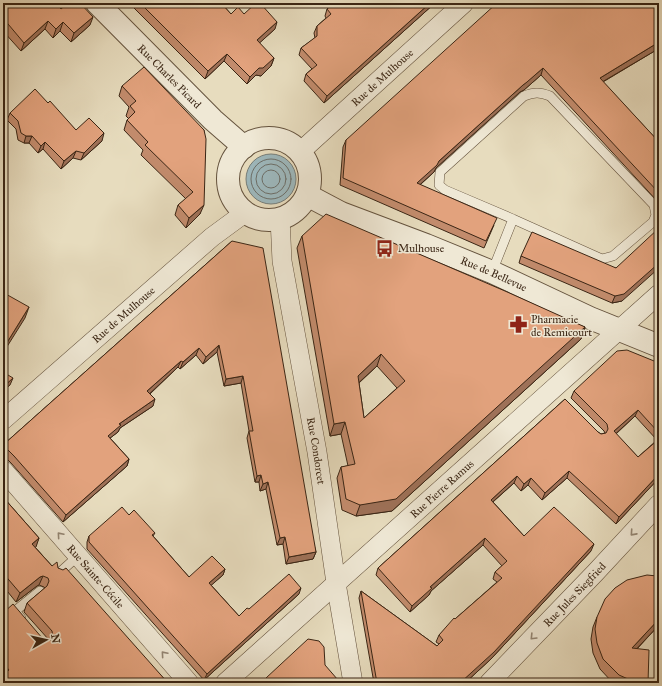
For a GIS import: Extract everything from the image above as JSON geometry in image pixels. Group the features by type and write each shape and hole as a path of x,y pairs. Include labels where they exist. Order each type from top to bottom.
{"street":[{"name":"Rue Charles Picard","path":"97,3 213,120 244,146"},
{"name":"Rue de Mulhouse","path":"300,152 464,3"},
{"path":"266,138 279,139 290,144 300,152 306,161 310,184 307,195 300,205 291,213 280,218 268,220 256,218 246,212 237,203 230,192 228,180 230,167 235,156 244,146 255,140 266,138"},
{"name":"Rue de Bellevue","path":"307,195 341,213 492,272 619,330 659,346"},
{"name":"Rue de Mulhouse","path":"3,420 212,237 246,212"},
{"name":"Rue Condorcet","path":"280,218 282,261 317,452 336,583 353,683"},
{"name":"Rue Pierre Ramus","path":"225,683 336,583 556,390 659,294"},
{"name":"Rue Sainte-Cécile","path":"3,470 189,683"},
{"name":"Rue Jules Siegfried","path":"489,683 659,504"}],"lane":[{"path":"541,92 550,96 654,206 656,215 653,222 613,256 602,259 513,219 445,190 439,185 440,172 524,96 541,92"},
{"path":"492,272 513,219"},
{"path":"59,573 78,556"},
{"path":"25,622 15,611 40,591"}],"water":[{"path":"271,154 280,156 291,165 296,179 294,188 285,199 271,204 262,202 251,193 246,179 248,170 257,159"}],"building":[{"path":"3,3 56,3 61,9 68,3 80,3 93,17 74,33 63,22 56,29 48,21 24,43 3,18"},
{"path":"140,3 221,3 231,14 238,7 244,14 256,3 260,3 277,22 257,40 274,58 263,68 259,68 250,77 227,54 208,71"},
{"path":"334,3 430,3 327,96 306,74 317,65 301,48 317,36 317,26 331,14 327,9"},
{"path":"497,3 659,3 659,42 600,78 659,142 659,193 543,68 439,161 437,165 417,183 497,218 486,241 343,178 346,140"},
{"path":"144,67 204,130 206,139 204,205 189,218 178,205 193,192 145,145 148,142 127,120 135,112 130,106 136,101 122,86"},
{"path":"35,89 48,103 50,101 76,130 89,118 104,133 84,153 76,151 64,161 45,142 41,146 32,136 26,136 21,133 18,121 10,113"},
{"path":"326,214 585,327 396,499 360,505 346,499 341,467 355,464 345,422 334,424 302,236","holes":["381,354 405,381 364,418 358,376"]},
{"path":"659,228 659,263 624,294 615,296 521,256 532,232 616,268"},
{"path":"232,241 263,248 316,552 289,557 285,537 280,538 268,482 263,484 261,475 257,476 249,431 253,431 243,376 226,379 219,345 206,357 199,348 183,362 181,361 147,391 155,399 119,424 121,425 108,436 129,459 66,515 3,445"},
{"path":"4,293 29,307 3,349 3,294"},
{"path":"627,350 659,363 659,433 638,410 614,431 638,457 659,439 659,474 619,517 569,471 545,493 531,478 524,484 517,476 491,500 524,536 554,507 594,544 494,652 460,683 377,683 361,591 437,646 443,640 439,635 454,618 455,619 502,578 495,572 507,561 485,538 430,587 432,588 412,606 378,568 565,399 598,432 601,434 606,433 608,429 607,424 574,391 617,351"},
{"path":"3,372 13,378 3,387"},
{"path":"3,497 39,538 32,544 52,566 57,562 58,568 63,570 66,568 168,683 3,683 3,675 9,670 3,663 3,613 13,604 43,639 46,641 51,640 53,637 52,631 27,603 47,586 49,581 48,578 43,576 40,577 20,593 3,573"},
{"path":"122,507 129,515 134,510 155,533 152,535 189,577 212,556 225,569 209,583 239,616 289,574 301,588 207,674 89,542 89,536"},
{"path":"659,573 659,619 632,648 649,650 648,683 637,683 619,675 603,659 597,643 595,629 597,617 605,599 615,588 627,580 647,575 657,576"},
{"path":"308,639 319,641 324,647 325,665 339,683 263,683 268,679 266,678"}],"place":[{"name":"Mulhouse","path":"385,248"},
{"name":"Pharmacie de Remicourt","path":"518,325"}]}
